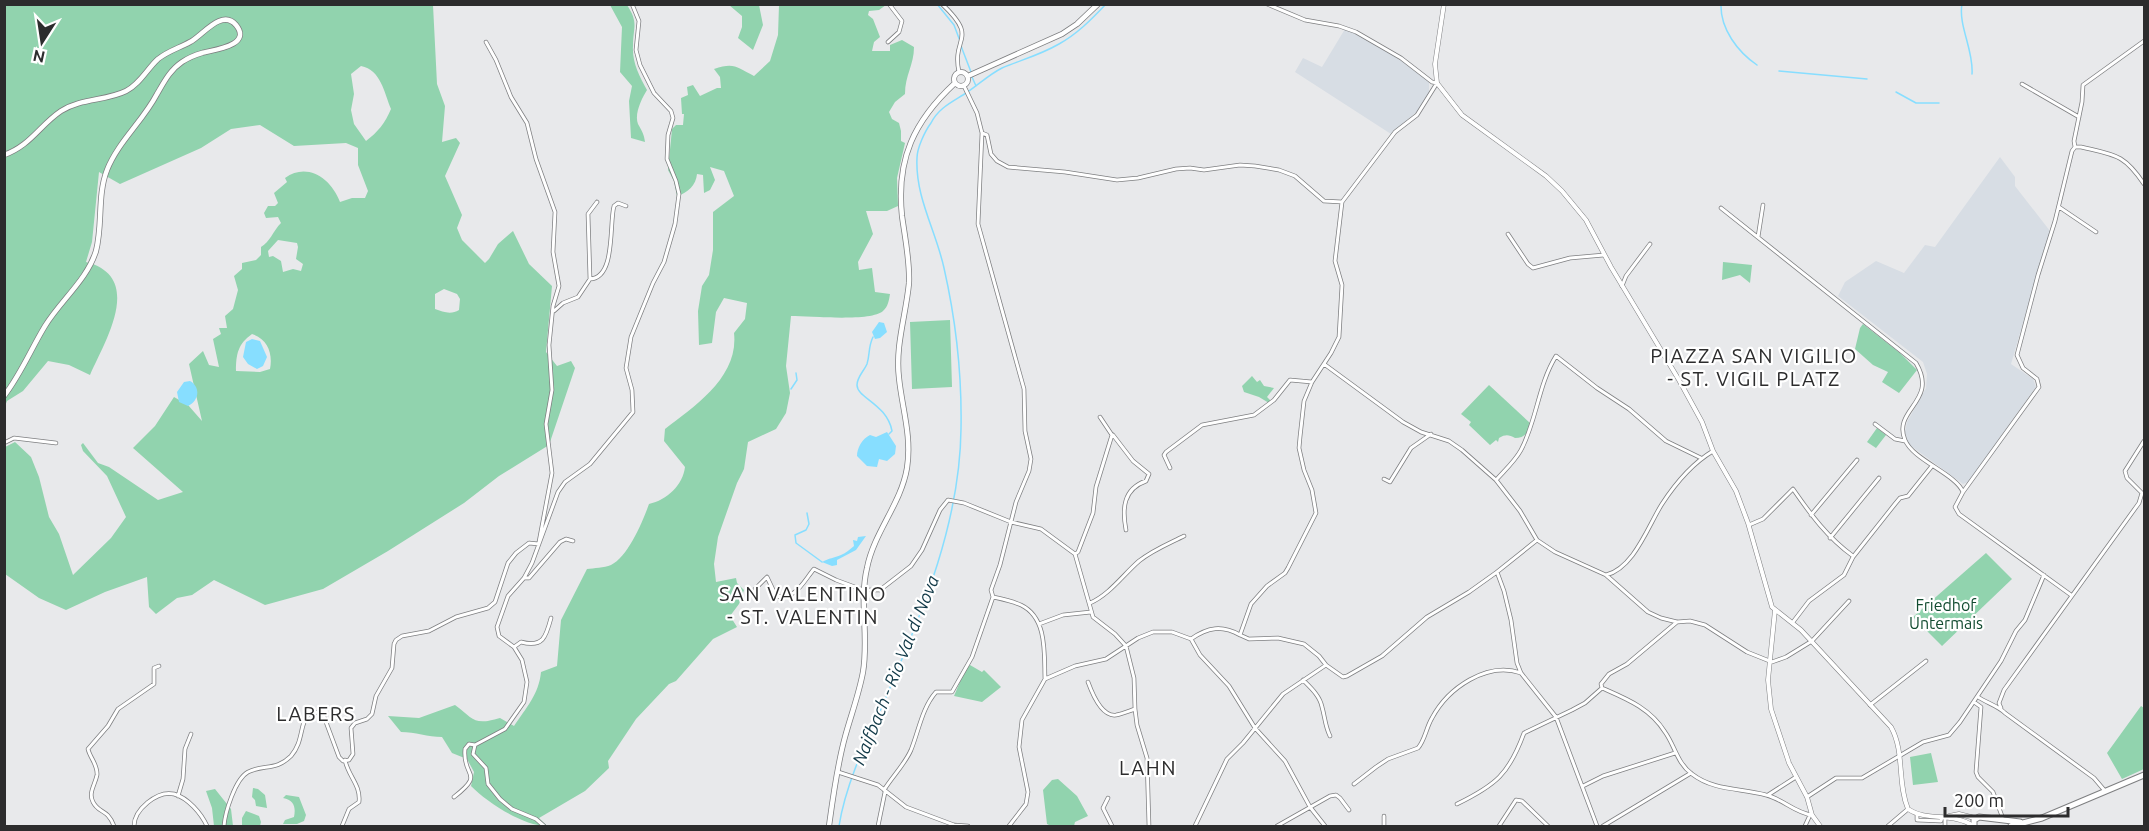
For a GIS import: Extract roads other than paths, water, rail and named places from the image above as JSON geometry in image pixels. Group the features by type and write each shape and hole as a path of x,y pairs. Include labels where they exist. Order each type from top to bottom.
{"main road":[{"path":"970,74 965,88 955,83 954,76 959,72 970,74 1055,38 1077,24 1098,4"},
{"path":"4,155 22,147 62,111 79,103 128,90 160,58 192,41 215,23 229,20 234,22 238,29 238,38 229,47 192,56 170,72 149,109 119,149 108,169 102,189 99,235 92,261 80,281 45,326 16,380 4,396"},
{"path":"829,826 842,747 864,665 863,590 871,553 905,479 908,457 907,424 898,361 909,276 901,193 904,165 921,121 939,98 955,83"},
{"path":"2011,826 2042,818 2145,775"},
{"path":"1974,826 1975,818 1993,818 2003,823 2024,822"}],"street":[{"path":"454,797 470,784 472,775 464,758 465,749 470,744 475,745 505,729 524,702 527,692 522,660 514,647 502,639 497,627 508,596 524,578 540,544 558,492 565,482 590,464 633,412 632,390 626,368 631,337 664,262 678,207 678,188 667,159 668,135 673,117 654,93 639,65 636,50 639,21 632,4"},
{"path":"888,42 899,32 903,21 889,4"},
{"path":"942,4 961,26 963,36 959,72"},
{"path":"1267,4 1305,20 1339,26 1356,32 1401,58 1432,82 1437,83"},
{"path":"1444,4 1435,64 1437,83 1462,115 1546,176 1586,220 1604,255 1679,380 1702,422 1713,451 1736,491 1749,525 1771,604 1812,641 1891,727 1896,735 1900,754 1908,809 1917,814 1963,820 1974,826"},
{"path":"2072,596 1959,514 1955,507 1963,492 2037,390 2039,384 2037,379 2019,364 2017,355 2059,207 2072,151 2075,147 2074,141 2084,84 2145,41"},
{"path":"486,42 511,97 527,123 536,159 554,206 553,252 559,286 552,312 548,358 552,390 546,424 552,473 539,535 540,544"},
{"path":"1240,635 1251,604 1267,586 1285,573 1316,513 1312,490 1299,448 1303,407 1312,382 1339,337 1342,278 1335,261 1342,201 1395,132 1418,116 1437,83"},
{"path":"2022,84 2079,117"},
{"path":"878,826 884,791 908,757 924,711 932,696 936,692 949,693 954,689 972,657 993,597 991,590 1031,459 1026,431 1024,389 978,224 982,133 977,113 965,88"},
{"path":"982,133 987,135 991,154 997,161 1008,167 1117,180 1191,168 1204,170 1240,165 1255,166 1279,170 1295,176 1324,201 1342,201"},
{"path":"2075,147 2119,156 2131,165 2145,184"},
{"path":"552,312 563,303 578,297 590,279 588,214 597,202"},
{"path":"590,279 595,279 603,273 610,249 614,206 618,203 626,206"},
{"path":"1758,237 1763,205"},
{"path":"2059,207 2096,232"},
{"path":"1721,208 1916,363 1923,374 1923,390 1904,422 1905,441 1963,492"},
{"path":"1508,234 1533,268 1570,258 1604,255"},
{"path":"1623,284 1626,276 1650,244"},
{"path":"1496,480 1522,449 1531,427 1542,383 1556,356 1597,388 1629,409 1660,436 1701,458"},
{"path":"1324,364 1403,422 1449,441 1496,480 1520,511 1537,540 1555,552 1606,575 1648,612 1661,618 1705,625 1747,652 1772,662 1786,657 1812,641 1849,601"},
{"path":"1170,468 1164,455 1166,452 1202,425 1254,416 1274,400 1290,380 1312,382"},
{"path":"1100,417 1133,461 1149,474 1146,481 1139,483 1126,499 1123,510 1126,530"},
{"path":"1875,424 1895,439 1905,441"},
{"path":"1384,479 1390,482 1411,448 1431,434"},
{"path":"1076,554 1093,513 1096,487 1112,435"},
{"path":"4,443 14,438 56,443"},
{"path":"2001,708 1999,703 2004,690 2139,502 2142,493 2127,478 2125,471 2145,441"},
{"path":"1606,575 1624,565 1648,532 1661,506 1701,458 1713,451"},
{"path":"1811,515 1857,460"},
{"path":"1793,622 1809,601 1844,575 1853,557 1900,498 1908,496 1932,466"},
{"path":"1830,538 1879,478"},
{"path":"1749,525 1763,519 1793,489 1830,538 1853,557"},
{"path":"755,589 767,577 776,596 795,594 814,569 863,590 880,590 911,566 922,550 945,501 957,501 1011,522 1041,529 1076,554 1093,617 1126,646 1134,678 1137,725 1147,758 1149,826"},
{"path":"1090,603 1099,600 1138,562 1155,550 1184,536"},
{"path":"524,578 529,578 560,542 566,539 573,541"},
{"path":"1191,639 1220,627 1230,629 1249,639 1278,638 1304,644 1326,665 1343,677 1360,670 1382,656 1427,617 1469,592 1537,540"},
{"path":"224,826 226,814 243,776 249,772 276,766 287,760 300,742 304,722 309,714 320,713 325,719 327,731 339,757 349,760 353,754 351,729 355,723 372,714 376,696 392,668 396,640 402,636 429,632 456,617 488,608 495,602 511,559 529,543 540,544"},
{"path":"1497,572 1511,620 1517,663 1521,673 1556,717 1597,826"},
{"path":"1807,797 1836,778 1862,778 1923,742 1949,735 1978,697 2005,654 2016,631 2025,620 2044,575"},
{"path":"993,597 1024,606 1039,624 1043,639 1045,679 1022,720 1019,747 1028,792 1026,804 1009,826"},
{"path":"1775,610 1768,695 1789,763 1807,797 1811,815 1820,826"},
{"path":"1039,624 1063,615 1091,612"},
{"path":"514,647 520,642 531,645 539,642 546,635 551,618"},
{"path":"1457,804 1472,797 1503,775 1510,766 1524,733 1585,703 1602,688 1601,684 1609,674 1627,664 1677,622"},
{"path":"1045,679 1075,666 1106,659 1138,638 1162,631 1191,639 1200,655 1229,686 1255,728 1285,761 1310,807 1325,826"},
{"path":"1870,705 1926,661"},
{"path":"1195,826 1224,763 1283,694 1326,665"},
{"path":"114,826 108,814 95,806 91,800 97,770 88,749 108,726 118,709 154,684 153,670 159,666"},
{"path":"1354,784 1388,759 1418,748 1435,713 1452,694 1475,677 1500,669 1521,673"},
{"path":"1303,680 1316,694 1322,706 1330,736"},
{"path":"1088,682 1097,702 1110,714 1114,716 1135,709"},
{"path":"1602,688 1643,707 1651,714 1666,732 1675,753 1691,773 1715,786 1768,795 1804,814 1811,815"},
{"path":"1978,697 2001,708 2094,778 2102,785 2105,792"},
{"path":"1974,702 1981,707 1976,772 1993,792 2003,823"},
{"path":"178,796 183,779 185,749 191,734"},
{"path":"475,745 473,754 486,768 488,784 495,794 512,809 536,819 544,826"},
{"path":"1583,786 1607,775 1675,753"},
{"path":"342,826 349,809 359,802 360,798 357,784 345,760"},
{"path":"838,772 850,774 878,785 906,807 954,825 968,826"},
{"path":"1603,826 1691,773"},
{"path":"1768,795 1796,777"},
{"path":"134,826 135,817 143,806 165,794 178,796 194,806 207,826"},
{"path":"1277,826 1335,795 1349,810"},
{"path":"1108,798 1103,808 1112,826"},
{"path":"1499,826 1518,800 1522,801 1548,826"},
{"path":"1888,826 1908,809"},
{"path":"1944,816 1959,814 1975,818"},
{"path":"1805,826 1811,815"},
{"path":"1384,816 1384,826"},
{"path":"1944,816 1945,826"}],"water":[{"path":"879,322 884,323 887,332 875,339 872,332"},
{"path":"252,339 260,341 267,357 263,366 257,369 248,364 243,357 246,342"},
{"path":"190,381 196,387 197,394 192,404 188,406 179,402 177,392 184,382"},
{"path":"887,432 896,446 895,454 887,461 879,459 877,467 867,466 857,456 861,444 870,435 876,437"},
{"path":"866,536 856,550 837,560 837,565 832,566 822,562 845,553 854,546 853,540 857,541 858,537"}],"waterway":[{"path":"937,4 954,25 960,41"},
{"name":"Naifbach - Rio Val di Nova","path":"839,826 846,794 857,763 912,636 936,568 954,500 959,465 961,409 952,308 944,268 919,186 917,154 926,130 945,107 1002,68 1066,40 1106,4"},
{"path":"1721,4 1721,13 1727,31 1743,54 1757,65"},
{"path":"1962,4 1962,21 1971,56 1972,74"},
{"path":"961,46 971,72"},
{"path":"1779,71 1867,79"},
{"path":"972,77 976,86"},
{"path":"1896,92 1916,103 1939,103"},
{"path":"873,337 867,364 857,385 858,390 884,414 892,431 889,434"},
{"path":"791,389 797,380 796,373"},
{"path":"807,513 809,524 806,530 795,535 796,543 822,562"}],"district":[{"name":"PIAZZA SAN VIGILIO - ST. VIGIL PLATZ","path":"1754,366"},
{"name":"SAN VALENTINO - ST. VALENTIN","path":"803,604"},
{"name":"LABERS","path":"316,713"},
{"name":"LAHN","path":"1148,767"}],"park label":[{"name":"Friedhof Untermais","path":"1946,614"}]}
